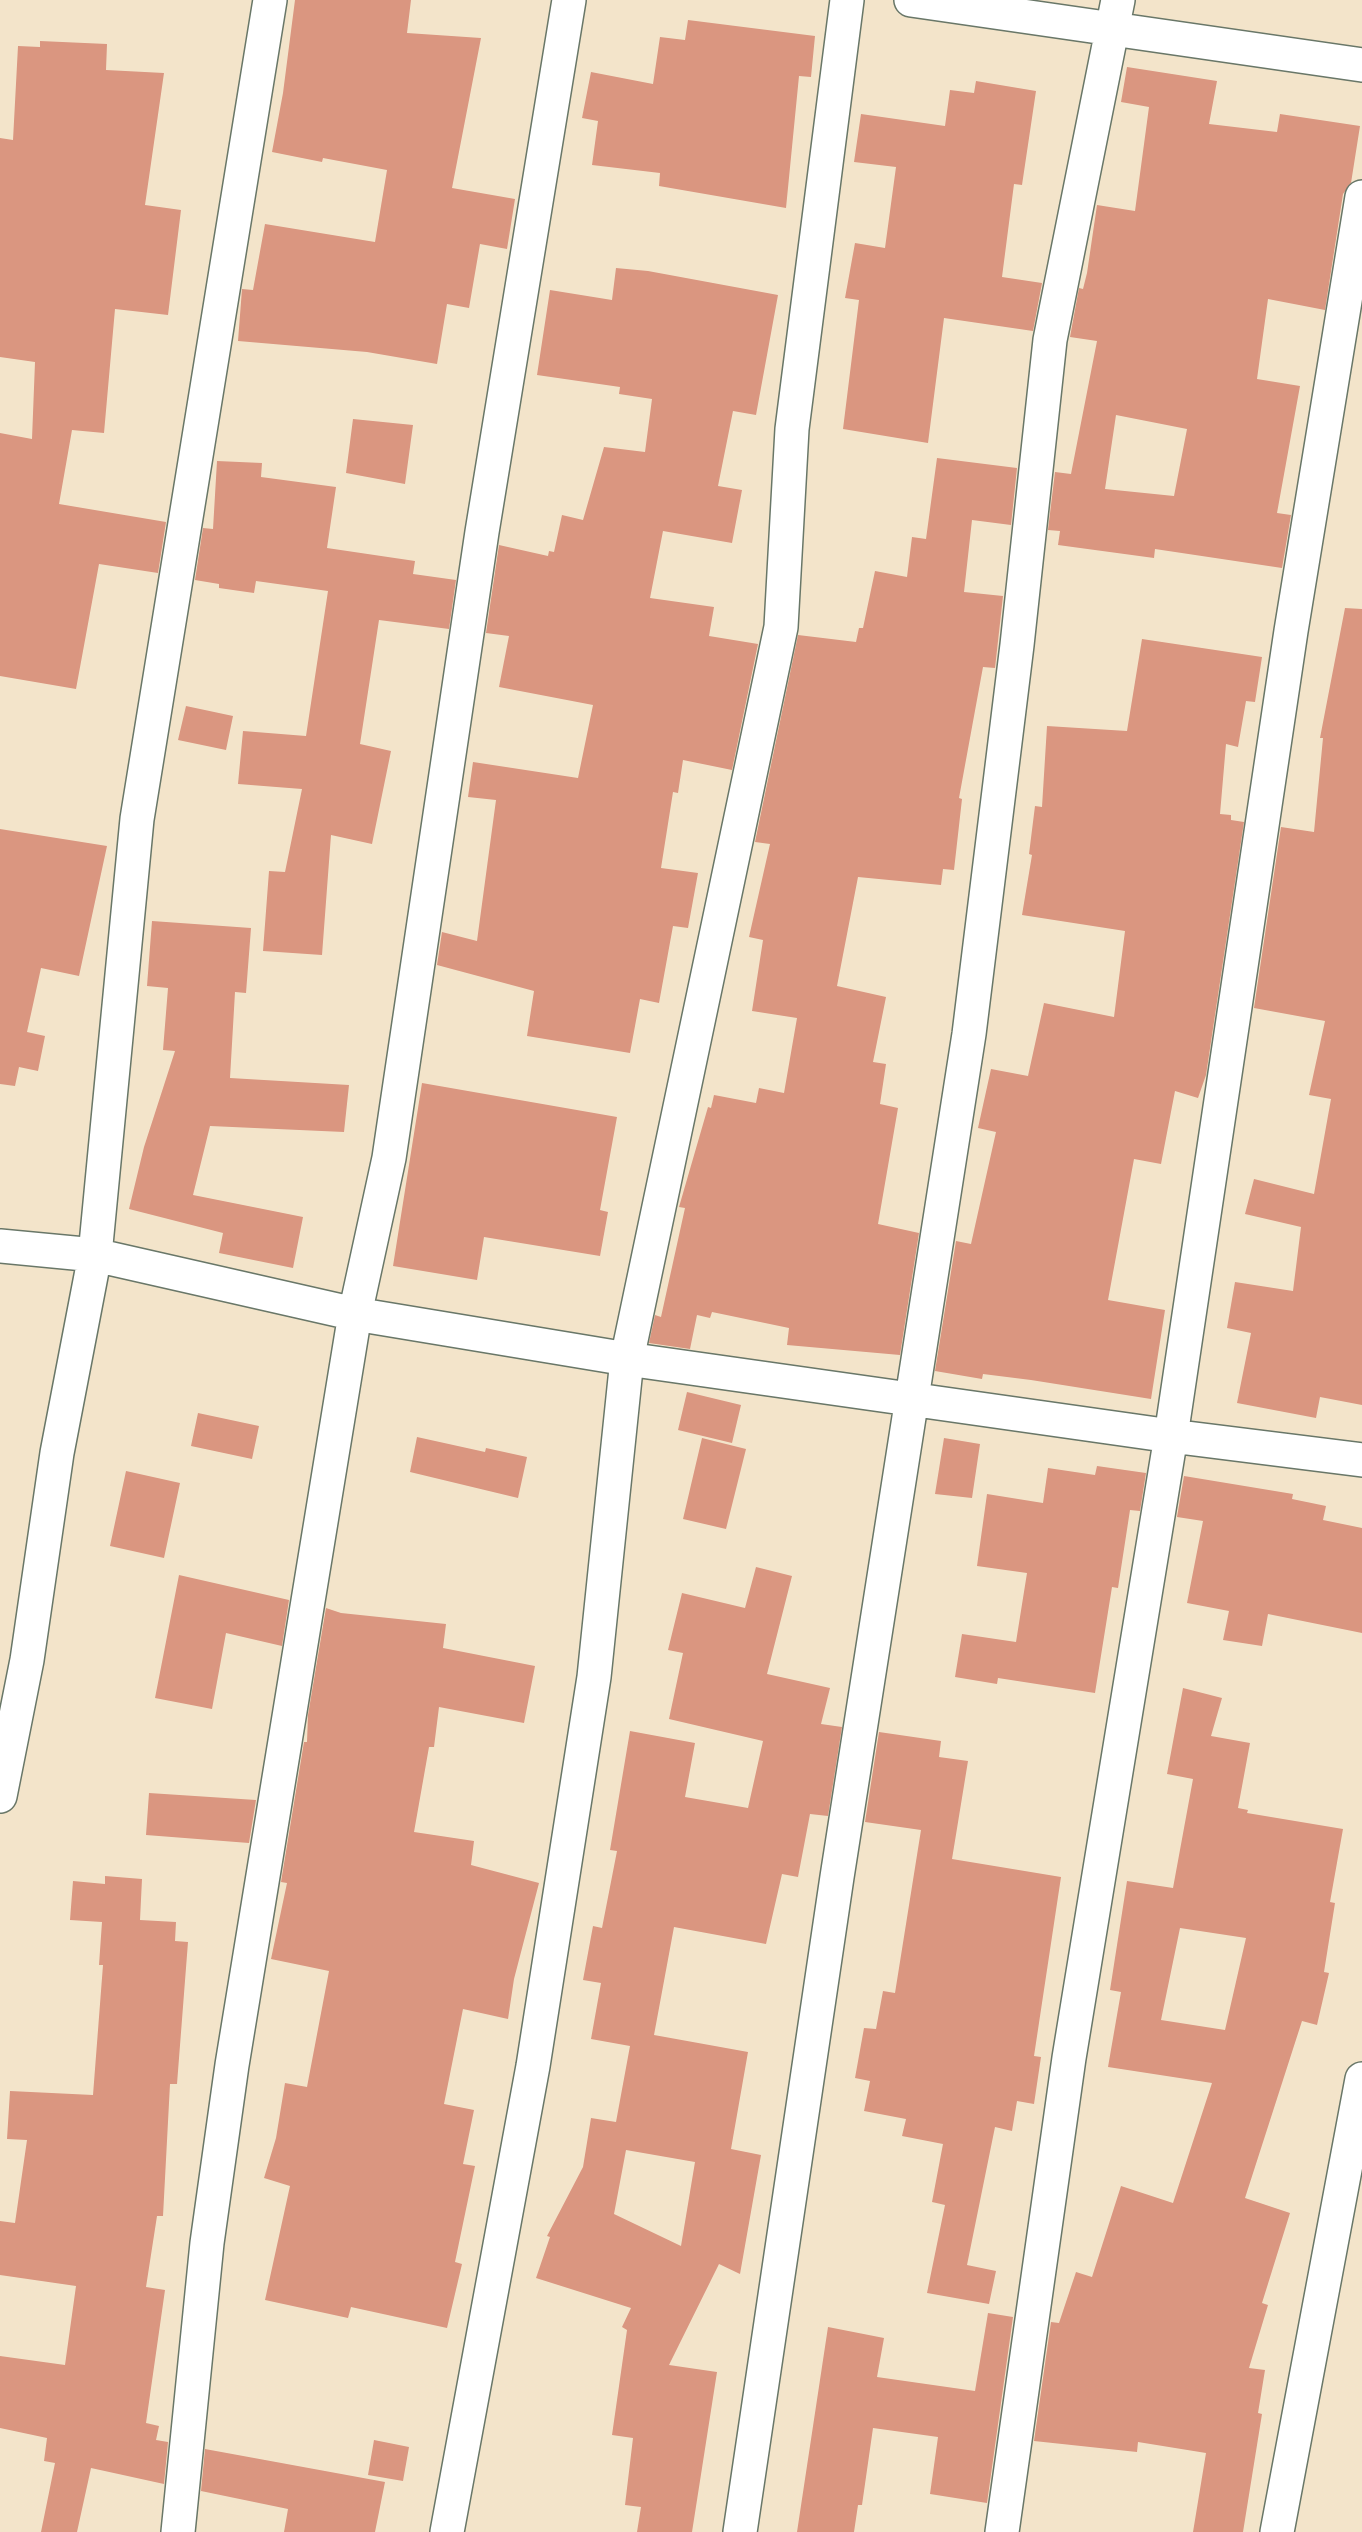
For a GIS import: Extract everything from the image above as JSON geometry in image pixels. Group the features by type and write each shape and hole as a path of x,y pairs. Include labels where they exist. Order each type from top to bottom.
{"street":[{"path":"0,1796 27,1660 57,1453 95,1255 137,819 270,0"},
{"path":"178,2532 207,2243 231,2076 356,1314 389,1158 477,568 569,0"},
{"path":"447,2532 533,2066 594,1677 627,1359 781,627 792,429 847,0"},
{"path":"911,0 1115,14 1362,65"},
{"path":"740,2532 835,1889 969,1034 1017,645 1050,340 1115,14"},
{"path":"1002,2532 1069,2058 1171,1437 1291,631 1362,197"},
{"path":"0,1246 95,1255 356,1314 627,1359 1171,1437 1362,1460"},
{"path":"1277,2532 1362,2079"}],"building":[{"path":"295,0 411,0 407,33 481,38 452,188 515,199 507,249 480,244 469,308 447,304 437,364 367,352 238,341 242,289 253,290 265,224 375,242 387,170 323,158 322,162 272,152 283,93"},
{"path":"688,20 815,36 811,77 799,76 786,208 659,186 660,173 592,165 598,121 582,118 591,72 653,84 660,37 685,40"},
{"path":"40,41 107,44 106,70 164,73 145,205 181,210 168,315 115,309 104,433 72,430 59,504 166,522 158,573 99,564 76,689 0,676 0,433 32,439 35,362 0,357 0,138 13,140 18,46 40,47"},
{"path":"1127,67 1217,81 1209,124 1277,132 1280,114 1360,126 1351,183 1343,194 1325,310 1268,299 1257,379 1300,386 1277,513 1291,515 1282,568 1155,549 1154,558 1058,545 1060,531 1048,530 1055,472 1071,474 1097,341 1070,337 1079,288 1083,289 1087,273 1097,205 1135,211 1149,107 1121,102","holes":["1116,415 1187,429 1174,496 1105,489"]},
{"path":"976,81 1036,91 1022,185 1014,184 1002,277 1042,283 1033,331 944,318 928,443 843,429 859,300 845,298 855,243 885,248 896,167 854,162 861,114 945,126 950,90 974,93"},
{"path":"616,268 648,271 778,295 756,415 733,411 718,486 742,490 732,543 663,531 650,598 714,607 709,636 758,644 732,770 683,760 678,793 673,792 661,868 698,873 688,928 673,926 659,1003 640,999 630,1053 527,1036 534,991 437,965 442,932 477,941 496,800 468,797 473,762 578,778 593,705 499,687 509,636 486,633 499,545 548,556 549,551 554,552 562,515 583,520 604,447 645,452 652,399 619,394 620,387 537,375 550,290 612,300"},
{"path":"353,419 413,425 405,484 346,473"},
{"path":"937,458 1017,468 1011,525 972,520 964,592 1003,596 995,668 983,667 959,798 962,799 954,870 943,869 941,885 858,877 837,986 886,997 873,1062 886,1064 880,1104 898,1108 878,1224 919,1233 900,1355 787,1345 789,1328 712,1312 710,1318 697,1315 690,1349 649,1343 655,1315 661,1317 685,1208 679,1207 708,1107 711,1108 714,1095 756,1103 759,1088 784,1093 797,1018 752,1011 763,940 749,937 770,844 755,842 798,635 856,642 859,628 863,628 875,571 907,577 912,537 926,539"},
{"path":"217,461 262,463 261,477 336,487 327,548 415,561 413,574 456,580 449,629 379,620 360,744 391,751 372,844 331,835 322,955 263,951 269,871 285,872 302,789 238,784 243,731 306,736 328,591 256,581 254,593 219,588 219,584 195,580 203,528 213,529"},
{"path":"1345,608 1362,609 1362,1405 1320,1397 1316,1418 1237,1403 1251,1333 1227,1328 1235,1282 1293,1291 1301,1227 1245,1214 1254,1179 1314,1194 1331,1099 1309,1095 1325,1021 1254,1008 1281,827 1314,832 1323,738 1320,738"},
{"path":"1142,639 1262,657 1255,702 1246,701 1238,747 1226,744 1220,814 1231,815 1231,820 1244,822 1206,1075 1198,1098 1175,1091 1161,1164 1134,1159 1108,1300 1165,1310 1151,1399 1031,1380 983,1374 982,1379 935,1371 956,1241 971,1244 996,1132 978,1128 991,1069 1028,1076 1044,1003 1114,1017 1125,931 1022,915 1032,855 1029,854 1035,806 1042,807 1047,726 1127,731"},
{"path":"186,706 233,716 226,750 178,740"},
{"path":"0,829 107,846 79,976 41,968 27,1032 45,1036 38,1071 19,1067 15,1086 0,1084"},
{"path":"152,921 251,928 246,993 235,992 230,1078 349,1085 344,1132 210,1126 193,1195 303,1217 293,1268 219,1253 223,1233 129,1209 144,1147 175,1051 163,1050 168,988 147,986"},
{"path":"422,1083 617,1117 600,1210 608,1212 600,1256 484,1237 477,1280 393,1266"},
{"path":"687,1392 741,1405 732,1443 678,1430"},
{"path":"198,1413 259,1426 252,1459 191,1446"},
{"path":"417,1437 485,1452 486,1448 527,1457 518,1498 410,1472"},
{"path":"702,1438 746,1449 726,1529 683,1519"},
{"path":"944,1438 980,1444 972,1498 935,1494"},
{"path":"1097,1466 1146,1473 1140,1511 1130,1510 1118,1588 1112,1587 1095,1693 998,1678 997,1684 955,1677 962,1634 1016,1642 1027,1573 977,1566 987,1494 1043,1503 1048,1468 1095,1475"},
{"path":"126,1471 180,1483 164,1558 110,1546"},
{"path":"1184,1476 1293,1494 1292,1499 1326,1506 1323,1520 1362,1528 1362,1633 1268,1614 1262,1646 1223,1640 1229,1611 1187,1603 1203,1521 1177,1517"},
{"path":"756,1567 792,1576 767,1674 830,1688 821,1724 842,1727 828,1816 810,1814 798,1877 782,1874 766,1944 674,1927 654,2035 748,2052 731,2149 761,2155 740,2274 719,2264 669,2365 717,2372 692,2532 637,2532 641,2507 625,2505 633,2438 612,2435 627,2330 622,2327 631,2308 536,2278 550,2237 547,2236 583,2167 591,2118 616,2122 630,2046 591,2039 601,1983 583,1980 593,1926 602,1928 617,1851 610,1850 630,1731 695,1743 685,1797 748,1808 763,1741 669,1719 683,1653 668,1650 682,1593 745,1608","holes":["626,2150 695,2162 681,2246 614,2214"]},
{"path":"179,1575 289,1600 282,1646 226,1633 212,1709 155,1698"},
{"path":"326,1608 341,1613 446,1624 443,1648 535,1666 524,1723 439,1707 434,1747 429,1747 414,1832 474,1841 471,1865 539,1883 514,1979 508,2019 463,2009 444,2104 474,2110 463,2164 475,2166 455,2262 462,2264 447,2328 351,2307 348,2318 265,2300 290,2186 264,2178 276,2138 285,2083 307,2087 329,1971 271,1959 287,1883 281,1882 304,1742 307,1742 308,1715"},
{"path":"1183,1688 1222,1698 1211,1736 1250,1743 1238,1808 1248,1810 1247,1813 1343,1829 1330,1902 1335,1903 1324,1972 1329,1973 1317,2025 1302,2021 1245,2198 1290,2213 1262,2303 1268,2305 1249,2368 1265,2370 1258,2413 1262,2414 1243,2532 1193,2532 1206,2453 1138,2442 1137,2452 1034,2441 1051,2322 1059,2323 1076,2272 1092,2277 1121,2186 1173,2203 1212,2083 1108,2067 1121,1992 1110,1990 1127,1881 1173,1888 1193,1779 1167,1774","holes":["1180,1928 1246,1938 1225,2030 1161,2020"]},
{"path":"879,1732 941,1741 939,1757 968,1761 952,1859 1061,1877 1034,2056 1041,2057 1034,2104 1017,2101 1012,2131 995,2127 967,2265 996,2271 989,2304 927,2293 945,2205 932,2202 943,2144 902,2136 906,2119 864,2111 870,2081 855,2078 864,2028 876,2029 883,1991 895,1993 921,1830 865,1822"},
{"path":"149,1793 256,1800 249,1843 146,1835"},
{"path":"105,1876 142,1879 140,1920 176,1922 175,1941 188,1942 177,2084 170,2084 163,2216 157,2216 146,2287 165,2290 146,2423 159,2426 156,2440 168,2442 164,2484 91,2468 77,2532 41,2532 55,2463 44,2461 47,2438 0,2428 0,2356 65,2365 76,2286 0,2275 0,2221 15,2223 27,2140 7,2139 10,2091 93,2095 103,1965 99,1965 102,1922 70,1920 73,1881 105,1884"},
{"path":"988,2313 1013,2317 987,2503 930,2494 938,2437 873,2428 862,2505 858,2505 854,2532 797,2532 828,2327 884,2338 877,2377 975,2391"},
{"path":"374,2440 409,2447 403,2481 368,2475"},
{"path":"205,2449 385,2482 375,2532 284,2532 288,2509 201,2491"}]}
